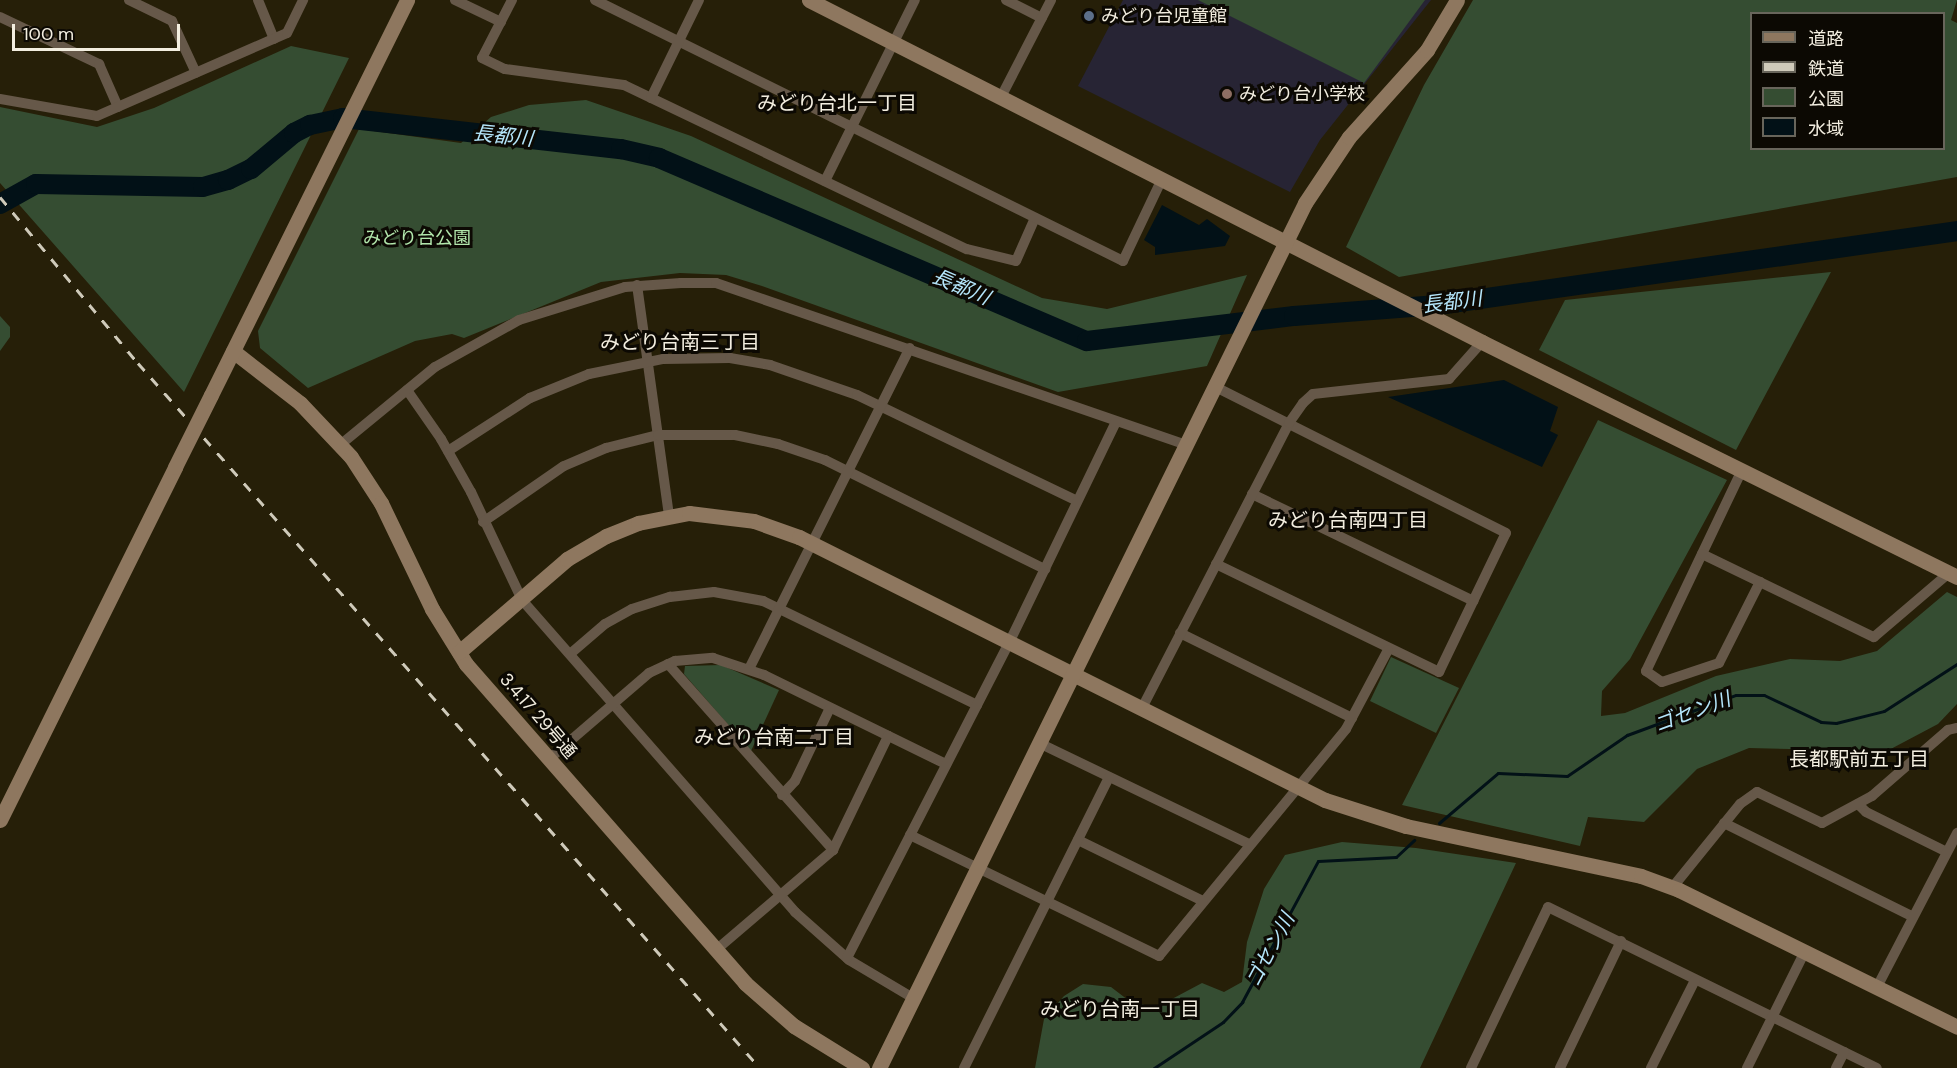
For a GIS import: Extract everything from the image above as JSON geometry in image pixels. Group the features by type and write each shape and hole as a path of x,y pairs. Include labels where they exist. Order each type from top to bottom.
{"street":[{"path":"129,0 172,21 196,73"},
{"path":"258,0 274,39"},
{"path":"0,99 98,116 287,33 303,0"},
{"path":"0,820 407,0"},
{"path":"455,0 501,22"},
{"path":"512,0 482,58 505,69 624,85 967,249 1016,261 1035,218"},
{"path":"595,0 1123,261 1162,179"},
{"path":"651,98 699,0"},
{"path":"809,0 1482,342 1953,575 1874,637 1702,554"},
{"path":"825,181 849,126 915,0"},
{"path":"1006,0 1042,18"},
{"path":"1001,97 1051,0"},
{"path":"879,1068 1305,203 1349,137 1427,50 1457,0"},
{"path":"0,17 99,64 118,107"},
{"path":"340,445 407,390 464,348 519,320 590,295 637,285 716,283 1187,445"},
{"path":"637,285 669,516"},
{"path":"1142,708 1289,423 1312,394 1449,380 1482,342"},
{"path":"749,669 814,544 910,348"},
{"name":"3.4.17 29号通","path":"233,351 300,403 340,445 381,503 432,609 459,652 716,950 779,1014 862,1068"},
{"path":"448,451 542,393 589,374 648,360 712,357 755,361 882,406 1077,501"},
{"path":"1216,387 1506,533 1439,672 1388,650 1216,564"},
{"path":"407,390 448,451 522,600 780,896 825,943 914,998"},
{"path":"847,958 1010,641 1116,422"},
{"path":"483,522 521,493 579,459 658,435 705,433 757,439 808,454 1045,569"},
{"path":"1742,470 1646,671 1662,682 1719,663 1760,582"},
{"path":"1252,494 1473,601"},
{"path":"459,652 594,542 638,523 669,516 702,513 736,517 771,526 814,544 1074,672 1325,800 1407,826 1641,876 1672,888 1805,951 1957,1027"},
{"path":"570,654 618,616 670,597 714,592 742,596 780,609 976,705"},
{"path":"1180,633 1352,718"},
{"path":"910,834 1159,956 1352,718 1388,650"},
{"path":"549,759 637,681 668,664 713,657 749,669 946,764"},
{"path":"668,664 833,850"},
{"path":"782,795 795,781 831,708"},
{"path":"1672,888 1724,823 1757,792 1822,823 1858,804 1948,730 1957,728"},
{"path":"716,950 833,850 888,736"},
{"path":"1039,743 1249,844"},
{"path":"964,1068 1109,777"},
{"path":"1858,804 1866,812 1947,852"},
{"path":"1724,823 1913,917"},
{"path":"1877,987 1957,833"},
{"path":"1078,840 1203,901"},
{"path":"1471,1068 1548,907 1877,1068"},
{"path":"1560,1068 1621,941"},
{"path":"1748,1068 1805,951"},
{"path":"1651,1068 1695,980"},
{"path":"1836,1068 1844,1052"}],"shaded area":[{"name":"みどり台小学校","path":"1123,0 1431,0 1320,140 1290,192 1078,86"}],"green space":[{"path":"1198,0 1425,0 1364,83"},
{"path":"1473,0 1957,0 1951,20 1957,23 1957,177 1399,277 1346,247 1424,85"},
{"path":"291,46 349,58 184,392 0,183 0,107 97,127 154,108"},
{"name":"みどり台公園","path":"586,100 691,136 1042,298 1107,309 1247,275 1207,366 1058,392 726,275 680,273 601,282 464,338 452,334 415,341 308,388 260,348 258,331 359,129 461,143 491,117 529,105"},
{"path":"1831,272 1736,450 1539,350 1565,300"},
{"path":"0,316 10,327 10,337 0,351"},
{"path":"1598,420 1727,480 1630,659 1602,691 1601,716 1625,713 1716,676 1790,659 1840,661 1877,651 1947,592 1957,597 1957,704 1938,724 1887,751 1749,748 1697,769 1644,822 1588,817 1580,846 1402,805"},
{"path":"1391,657 1459,688 1436,733 1370,701"},
{"path":"721,665 779,690 751,751 684,674 685,666"},
{"path":"1342,842 1416,848 1516,863 1420,1068 1035,1068 1044,1019 1064,996 1083,984 1111,987 1128,1000 1155,1008 1202,983 1224,992 1242,982 1247,942 1264,889 1285,855"}],"water":[{"path":"1162,205 1199,225 1207,219 1230,236 1225,246 1155,255 1155,247 1144,240"},
{"path":"1504,380 1558,407 1550,431 1558,435 1542,467 1388,397"}],"waterway":[{"name":"長都川","path":"0,204 36,184 203,187 228,180 251,169 294,133 310,125 343,118 621,149 659,158 1087,341 1294,316 1438,305 1957,231"},
{"name":"ゴセン川","path":"1439,823 1498,773 1567,776 1627,735 1736,695 1764,695 1821,722 1836,723 1884,711 1957,664"},
{"name":"ゴセン川","path":"1154,1068 1223,1022 1242,1002 1318,861 1396,857 1414,840"}],"railway":[{"path":"0,197 138,363 760,1068"}],"place":[{"name":"みどり台児童館","path":"1089,16"},
{"name":"みどり台小学校","path":"1227,94"}],"district":[{"name":"みどり台北一丁目","path":"837,103"},
{"name":"みどり台南三丁目","path":"680,342"},
{"name":"みどり台南四丁目","path":"1348,520"},
{"name":"みどり台南二丁目","path":"774,737"},
{"name":"長都駅前五丁目","path":"1859,759"},
{"name":"みどり台南一丁目","path":"1120,1009"}]}
